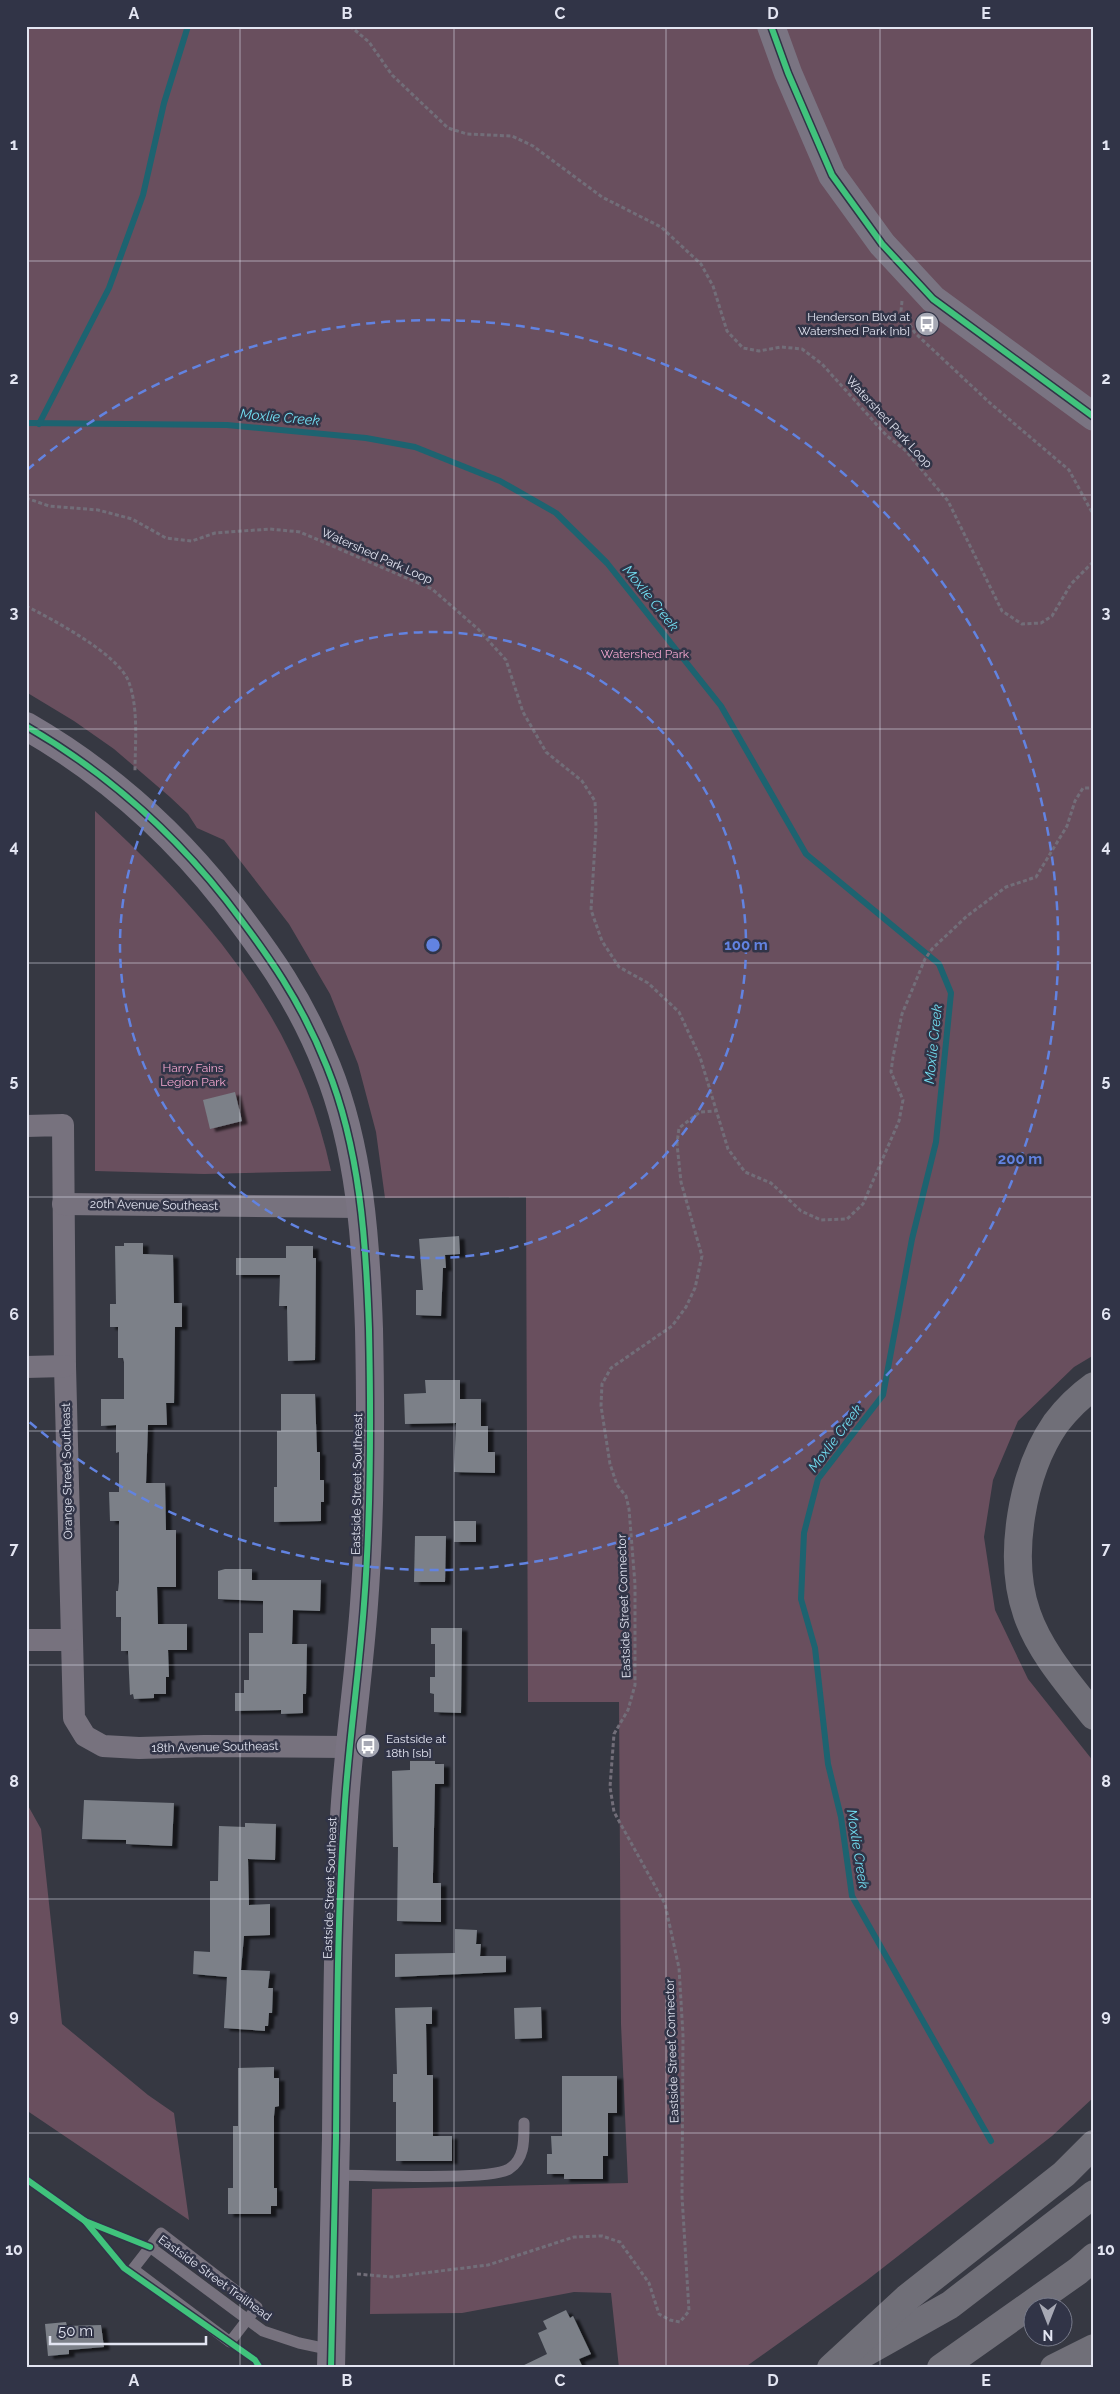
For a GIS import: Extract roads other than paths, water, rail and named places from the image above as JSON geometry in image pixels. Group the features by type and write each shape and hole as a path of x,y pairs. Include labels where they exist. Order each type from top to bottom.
{"highway":[{"path":"1094,1386 1056,1423 1041,1450 1028,1486 1018,1532 1018,1575 1027,1614 1053,1664 1094,1716"},
{"path":"832,2368 907,2298 1064,2174 1094,2144"},
{"path":"838,2368 950,2305 1094,2194"},
{"path":"941,2368 1078,2271 1094,2257"},
{"path":"1054,2368 1094,2348"}],"street":[{"path":"772,26 788,73 832,175 882,244 933,299 1094,416"},
{"name":"Eastside Street Southeast","path":"26,726 50,740 126,794 175,841 217,889 271,958 302,1011 328,1070 348,1137 361,1207 367,1282 369,1470 364,1605 348,1747 339,1894 332,2359"},
{"path":"26,1126 63,1125 63,1204"},
{"name":"20th Avenue Southeast","path":"63,1204 361,1207"},
{"name":"Orange Street Southeast","path":"63,1204 74,1718 85,1736"},
{"path":"26,1367 65,1366"},
{"path":"26,1640 71,1640"},
{"name":"18th Avenue Southeast","path":"85,1736 103,1746 139,1748 204,1746 348,1747"}],"lane":[{"path":"335,2175 455,2176 502,2172 510,2169 518,2161 524,2146 524,2124"},
{"path":"160,2233 257,2307 230,2342 133,2269 150,2246 160,2233"},
{"name":"Eastside Street Trailhead","path":"150,2246 263,2331 299,2343 332,2359"}],"waterway":[{"path":"39,424 109,288 143,195 164,103 188,26"},
{"name":"Moxlie Creek","path":"26,423 227,425 366,438 415,447 500,481 556,513 607,563 721,706 806,854 939,964 951,993 936,1142 912,1239 883,1395 818,1479 804,1533 801,1599 815,1648 828,1764 841,1817 852,1896 991,2141"}],"place":[{"name":"Henderson Blvd at Watershed Park [nb]","path":"927,324"},
{"name":"Eastside at 18th [sb]","path":"368,1746"}],"park label":[{"name":"Watershed Park","path":"645,654"},
{"name":"Harry Fains Legion Park","path":"193,1075"}]}
